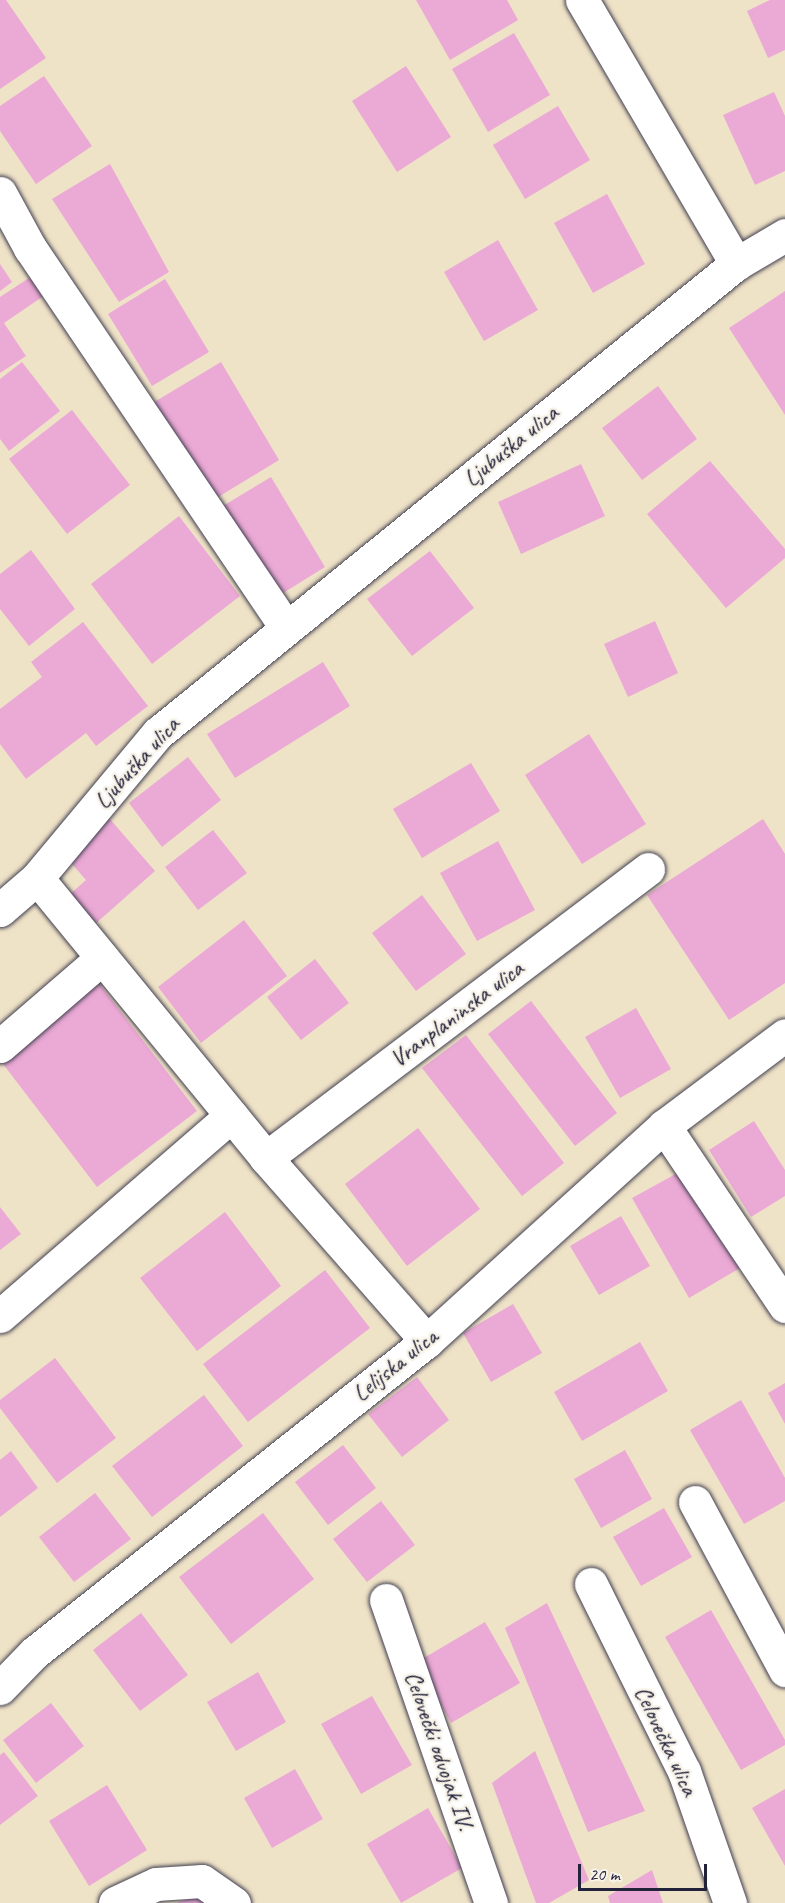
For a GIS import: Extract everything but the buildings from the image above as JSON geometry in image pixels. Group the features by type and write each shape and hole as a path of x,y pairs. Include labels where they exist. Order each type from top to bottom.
{"street":[{"path":"582,0 736,264"},
{"path":"0,193 30,248 286,628"},
{"name":"Ljubuška ulica","path":"0,910 37,878 158,733 736,264 785,235"},
{"name":"Vranplaninska ulica","path":"266,1158 648,870"},
{"path":"37,878 266,1158 427,1341"},
{"path":"0,1046 102,958"},
{"name":"Lelijska ulica","path":"0,1688 34,1653 427,1341 664,1126 785,1035"},
{"path":"0,1316 231,1116"},
{"path":"664,1126 785,1306"},
{"path":"695,1502 785,1670"},
{"name":"Celovečka ulica","path":"591,1584 684,1771 730,1903"},
{"name":"Celovečki odvojak IV.","path":"386,1600 491,1903"},
{"path":"115,1903 156,1884 202,1881 234,1903"}]}
